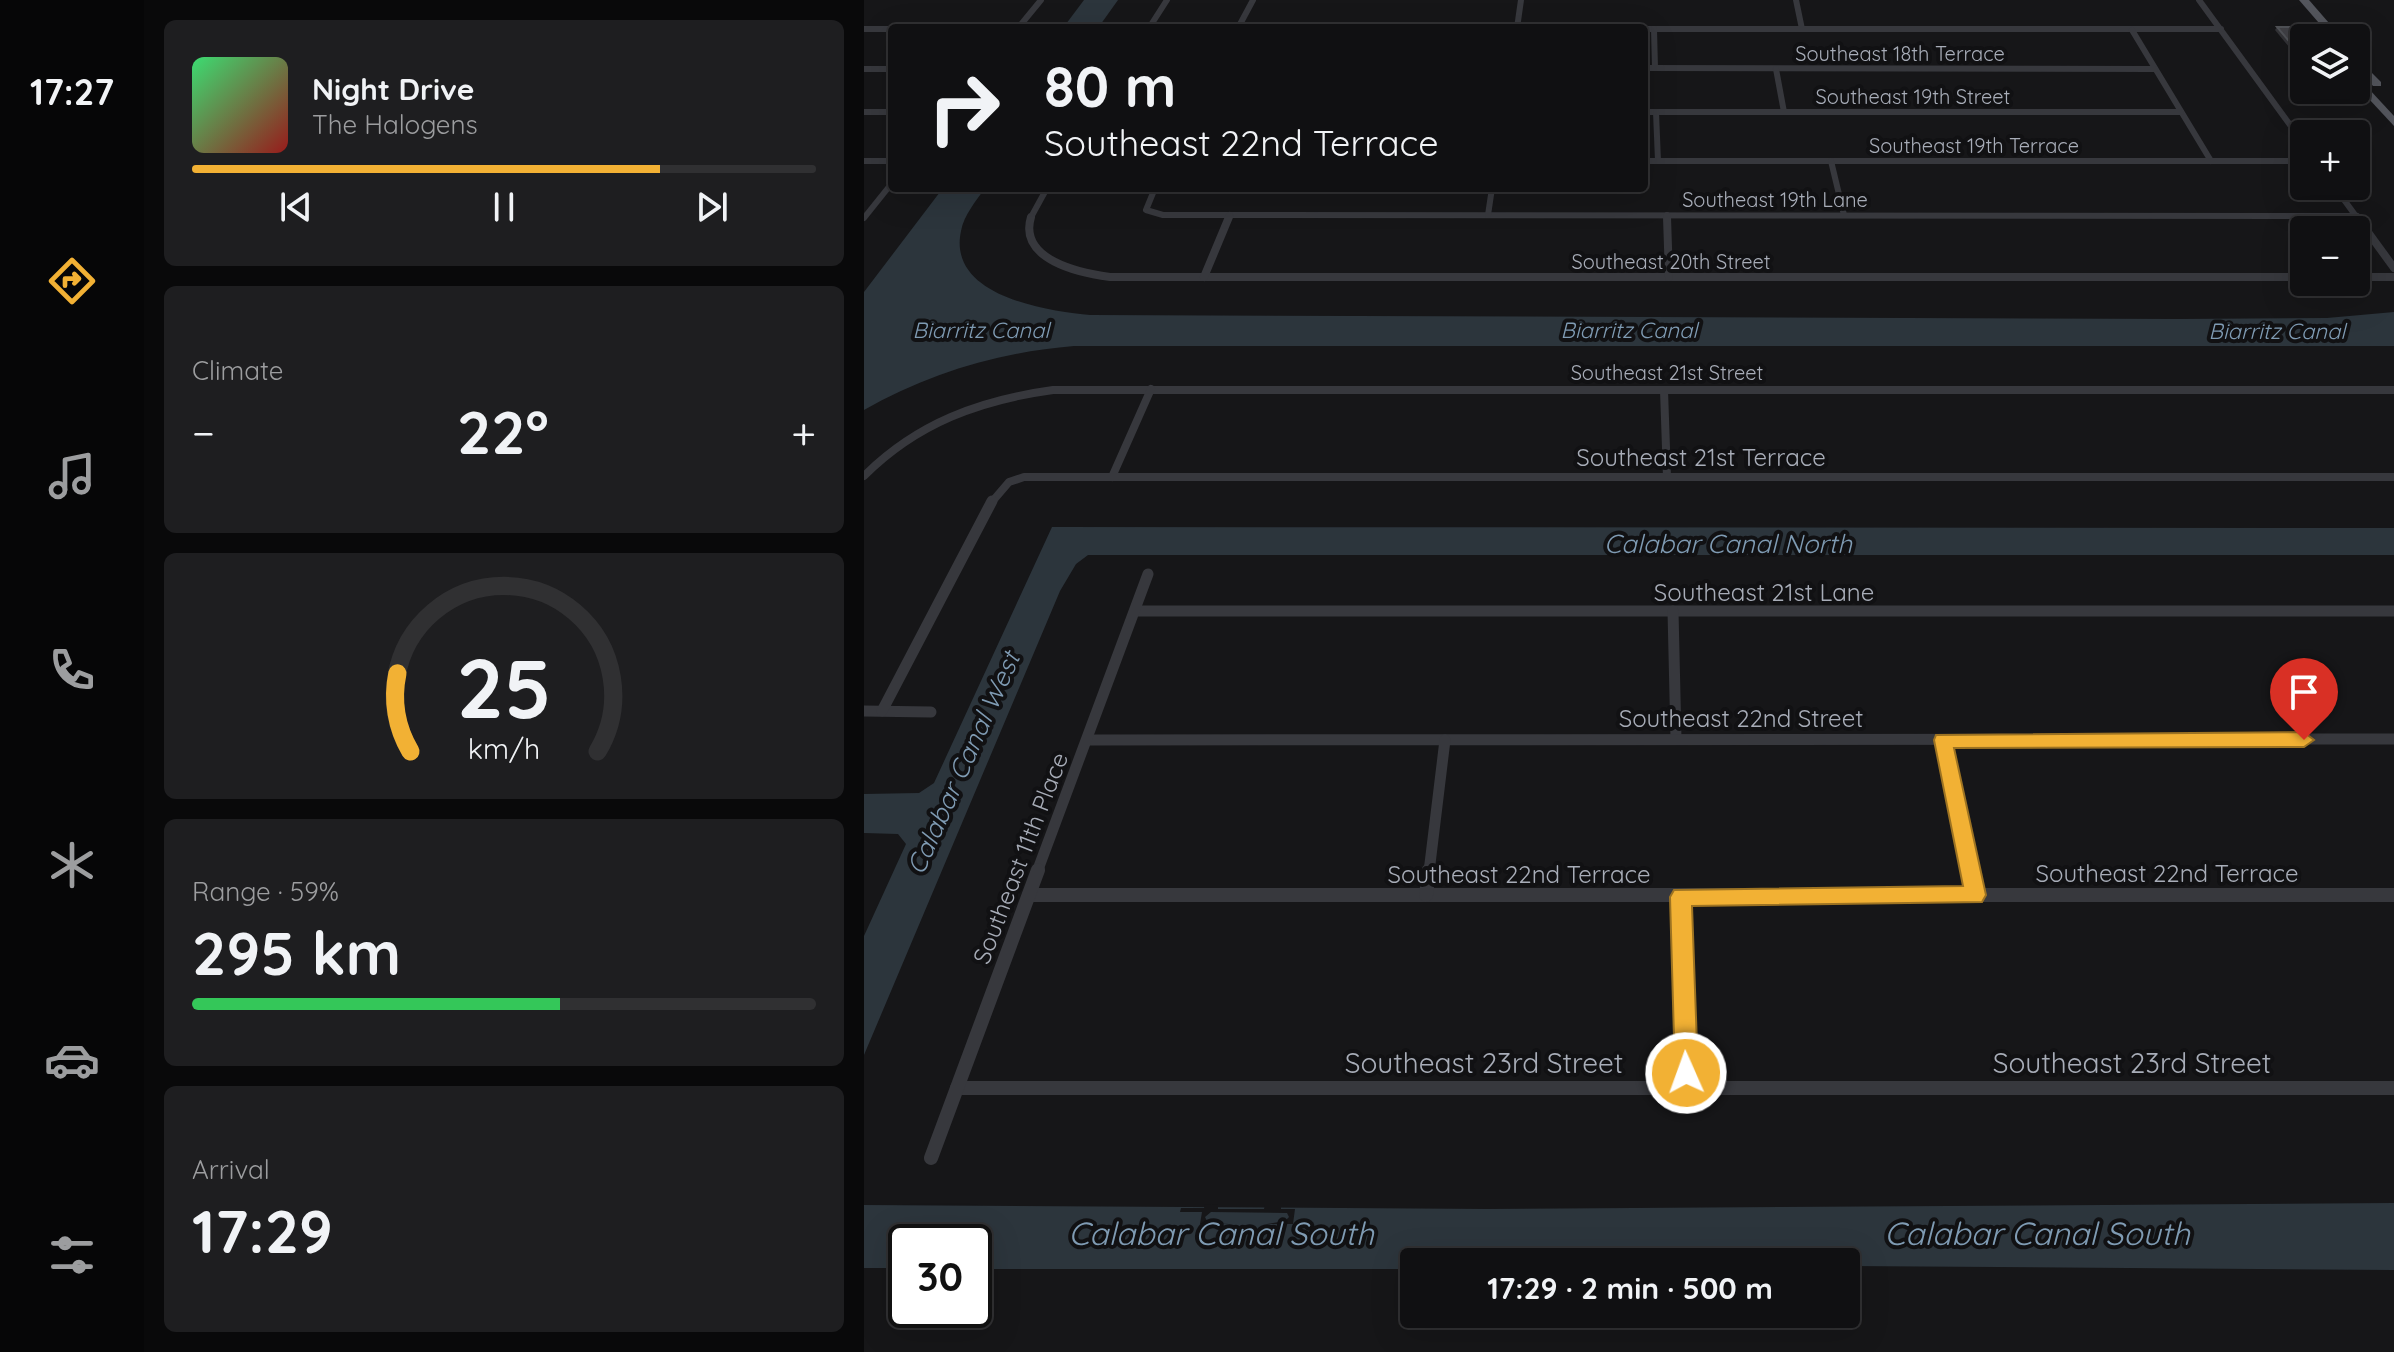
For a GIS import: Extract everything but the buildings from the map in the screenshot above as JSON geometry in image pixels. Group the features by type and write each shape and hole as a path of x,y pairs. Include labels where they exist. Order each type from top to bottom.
{"main road":[{"path":"2290,0 2310,24"},
{"path":"2304,0 2325,24"},
{"path":"2370,76 2394,104"},
{"path":"2370,94 2394,114"},
{"path":"2370,94 2394,123"}],"street":[{"path":"1021,24 1041,0"},
{"path":"1152,24 1167,0"},
{"path":"1240,24 1253,0"},
{"path":"1518,24 1521,0"},
{"path":"1796,0 1802,29"},
{"path":"2199,0 2290,125"},
{"path":"864,29 888,29"},
{"path":"1648,29 2221,29"},
{"path":"1654,29 1655,68"},
{"path":"2132,30 2211,161"},
{"name":"Southeast 18th Terrace","path":"1648,68 2155,69"},
{"path":"864,69 888,69"},
{"path":"1776,69 1784,112"},
{"path":"864,112 888,112"},
{"name":"Southeast 19th Street","path":"1648,112 2181,112"},
{"path":"1656,112 1658,161"},
{"path":"864,161 888,161"},
{"name":"Southeast 19th Terrace","path":"1648,161 2290,161"},
{"path":"1831,161 1844,215"},
{"path":"865,216 888,188"},
{"name":"Southeast 20th Street","path":"1045,192 1028,224 1031,239 1043,255 1066,267 1096,275 2290,277"},
{"name":"Southeast 19th Lane","path":"1153,192 1146,205 1147,213 2355,216"},
{"path":"1488,215 1491,192"},
{"path":"2344,200 2355,216"},
{"path":"1204,277 1230,215"},
{"path":"1667,215 1669,277"},
{"path":"2370,236 2394,268"},
{"path":"2370,277 2394,277"},
{"path":"1112,477 1151,389"},
{"name":"Southeast 21st Street","path":"864,476 903,442 943,419 987,402 1035,392 1151,389 2394,390"},
{"path":"1664,390 1667,477"},
{"name":"Southeast 21st Terrace","path":"882,711 996,493 1009,482 1029,477 2394,477"},
{"name":"Southeast 11th Place","path":"931,1158 1148,574"},
{"name":"Southeast 21st Lane","path":"1135,611 2394,611"},
{"path":"1673,611 1676,739"},
{"path":"864,711 931,712"},
{"name":"Southeast 22nd Street","path":"1088,740 2394,739"},
{"path":"1426,895 1445,740"},
{"path":"1943,740 1975,895"},
{"name":"Southeast 22nd Terrace","path":"1029,895 2394,895"},
{"path":"1681,897 1687,1088"},
{"name":"Southeast 23rd Street","path":"957,1088 2394,1088"}],"water":[{"path":"1084,0 1118,0 1101,24 1066,24"},
{"name":"Biarritz Canal","path":"940,192 982,192 961,231 961,253 969,271 984,285 1026,304 1090,315 2179,319 2327,318 2394,312 2394,346 1074,346 1019,353 966,366 914,385 864,410 864,292"},
{"path":"1052,527 2394,528 2394,555 1088,555 1076,564 1060,591 864,1055 864,936 906,844 898,834 864,833 864,794 919,793 934,783"},
{"name":"Calabar Canal South","path":"2394,1203 2394,1270 1860,1266 1860,1248 1400,1248 1400,1269 992,1269 992,1224 888,1224 888,1268 864,1268 864,1205 1487,1209"}],"pier":[{"path":"1205,1204 1218,1205 1218,1209 1264,1209 1265,1205 1281,1205 1281,1209 1295,1209 1293,1224 1267,1224 1285,1221 1289,1217 1287,1213 1211,1212 1205,1217 1208,1223 1229,1224 1200,1224 1202,1212 1180,1212 1181,1208 1204,1208"}],"route":[{"path":"1686,1073 1681,897 1975,895 1943,740 2304,740"}],"water label":[{"name":"Calabar Canal North","path":"1728,543"},
{"name":"Calabar Canal West","path":"963,763"}]}
